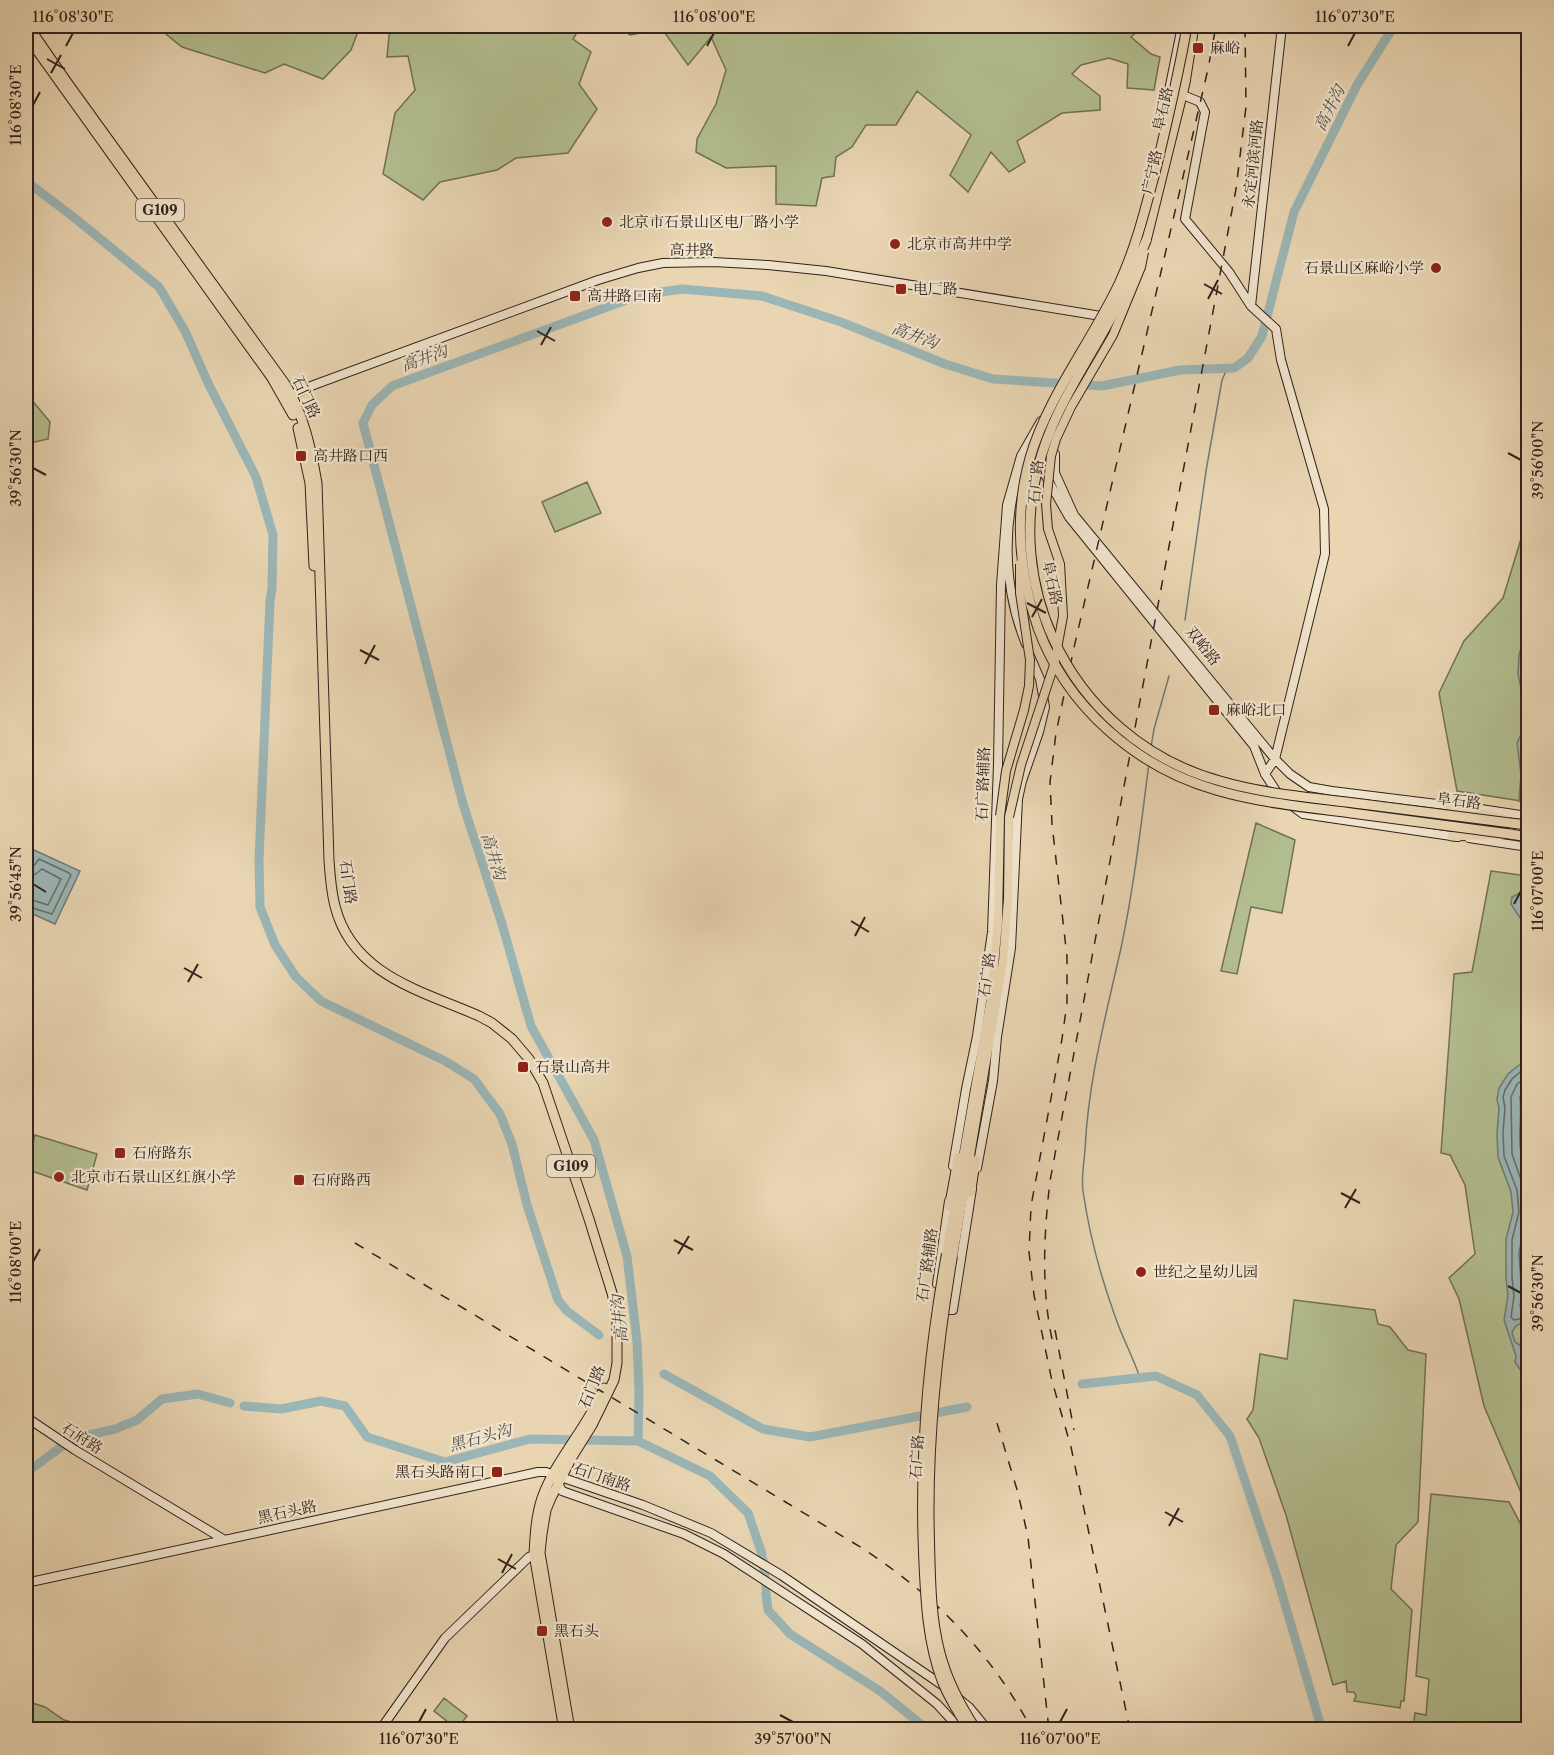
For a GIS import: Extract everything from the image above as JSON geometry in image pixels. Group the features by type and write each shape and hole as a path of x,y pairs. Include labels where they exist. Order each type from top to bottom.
{"highway":[{"name":"石门路","path":"28,26 289,396 306,456 311,492 324,855 333,916 346,944 370,970 394,985 494,1029 518,1053 533,1074 599,1267 609,1301 613,1357 603,1392 588,1425 558,1478 546,1510 537,1553 564,1730"},
{"name":"阜石路","path":"1187,26 1178,82 1136,243 1096,329 1040,430 1025,481 1019,542 1029,602 1044,643 1064,679 1087,710 1138,754 1188,780 1216,790 1266,802 1510,834"},
{"name":"阜石路","path":"1195,26 1185,82 1146,242 1131,279 1048,432 1033,490 1029,530 1032,566 1036,592 1045,621 1060,654 1091,700 1116,725 1143,746 1183,768 1219,781 1269,792 1528,822"},
{"name":"石门路","path":"26,35 289,396"},
{"path":"1448,805 1528,822"},
{"path":"1452,836 1510,834 1528,837"},
{"name":"石门路","path":"537,1553 570,1730"}],"main road":[{"name":"石广路","path":"969,1730 943,1682 932,1646 925,1605 922,1473 930,1364 939,1294 950,1255 988,1056 1004,950 1008,899 1004,817 1054,665 1063,616 1060,564 1048,529 1046,504 1052,456 1056,439 1071,407 1113,335 1141,267 1146,242"},
{"name":"石广路","path":"977,1730 951,1685 940,1653 934,1618 931,1583 930,1455 950,1255 991,998 998,922 1006,771 1029,686 1030,660 1020,593 1019,542"},
{"path":"971,1192 985,1101 988,1056"},
{"path":"949,1206 958,1160 974,1101"}],"street":[{"name":"广宁路","path":"1102,315 1119,283 1136,239 1152,177 1182,26"},
{"name":"广宁路","path":"1117,320 1152,230 1183,95 1195,26"},
{"name":"永定河滨河路","path":"1251,306 1282,26"},
{"path":"1183,95 1200,102 1205,112 1185,219 1229,272 1251,306 1276,329 1281,360 1324,509 1324,554 1275,759 1264,774"},
{"name":"高井路","path":"289,396 598,280 663,263 713,262 797,268 1102,315 1117,320"},
{"name":"双峪路","path":"1102,315 1052,401 1043,425 1041,458 1046,479 1069,517 1254,746 1264,774 1280,797 1303,814 1528,847"},
{"name":"双峪路","path":"1117,320 1060,427 1054,458 1055,473 1074,515 1275,759 1290,774 1309,787 1448,805"},
{"name":"石广路辅路","path":"1041,458 1031,453 1026,454 1011,496 1007,542 1012,596 1018,626 1040,679 1045,707 1018,799 1014,908 1008,971 997,1037 988,1116 971,1192 952,1310 934,1311 954,1157 979,1027 992,932 1004,526 1012,480 1028,441 1052,401"},
{"path":"1001,596 1006,594 1012,596"},
{"name":"石府路","path":"26,1417 143,1494 220,1540"},
{"name":"黑石头路","path":"26,1583 538,1472 558,1478"},
{"name":"石门南路","path":"558,1478 675,1517 745,1552 932,1677 969,1707 988,1730"},
{"name":"石门南路","path":"558,1478 562,1491 684,1534 724,1554 862,1644 937,1704 962,1730"},
{"path":"380,1730 445,1638 537,1553"}],"green space":[{"path":"156,26 360,26 351,50 323,79 284,64 265,73 182,47"},
{"path":"390,26 581,26 573,39 591,52 579,84 597,109 568,153 516,158 497,170 440,182 423,200 383,174 395,113 415,90 408,56 387,57"},
{"path":"619,26 1144,26 1131,37 1151,54 1160,57 1154,90 1127,88 1128,64 1109,58 1081,65 1072,74 1100,96 1100,110 1062,113 1017,141 1025,162 1009,172 991,152 968,192 950,175 971,135 917,91 896,125 866,125 852,147 836,157 834,176 822,178 816,206 776,204 776,166 726,168 696,152 697,139 716,104 726,70 711,37 688,65 662,29 630,35"},
{"path":"26,393 50,422 48,439 26,444"},
{"path":"587,482 601,513 555,532 542,502"},
{"path":"1528,516 1528,802 1457,791 1439,693 1464,641 1503,598"},
{"path":"1256,823 1295,840 1282,913 1251,907 1237,974 1221,971"},
{"path":"1491,871 1528,876 1528,1509 1484,1406 1459,1299 1449,1278 1475,1254 1465,1185 1450,1155 1441,1153 1454,974 1472,972"},
{"path":"35,1135 97,1154 87,1190 26,1169"},
{"path":"1294,1300 1375,1310 1378,1324 1390,1327 1408,1350 1426,1354 1418,1522 1396,1545 1391,1589 1412,1610 1404,1701 1401,1701 1400,1708 1354,1701 1356,1696 1354,1692 1347,1692 1346,1681 1333,1685 1286,1515 1259,1438 1247,1419 1253,1410 1260,1354 1287,1359"},
{"path":"1431,1494 1509,1502 1528,1538 1528,1729 1413,1729 1415,1713 1426,1715 1429,1679 1416,1676"},
{"path":"444,1698 467,1716 457,1729 434,1711"},
{"path":"26,1701 45,1707 64,1720 92,1729 26,1729"}],"water":[{"path":"1528,625 1528,721 1518,674 1519,655"},
{"path":"1528,721 1528,806 1519,801 1521,774 1517,743"},
{"path":"34,850 80,871 55,924 26,911 26,869"},
{"path":"1528,887 1528,933 1525,932 1524,924 1511,904 1512,897"},
{"path":"1528,1058 1528,1323 1518,1325 1512,1333 1515,1342 1523,1347 1528,1346 1528,1381 1515,1362 1516,1356 1504,1320 1508,1296 1506,1239 1513,1212 1511,1192 1498,1157 1499,1108 1497,1099 1499,1088 1508,1074"}],"waterway":[{"name":"高井沟","path":"762,1554 748,1513 710,1476 638,1441 637,1341 627,1256 594,1140 531,1026 502,924 463,804 363,423 372,405 392,386 640,295 682,289 762,296 841,322 945,364 993,379 1102,386 1180,370 1234,368 1248,358 1262,336 1294,212 1357,85 1394,26"},
{"path":"26,181 159,287 185,331 208,383 256,477 273,535 259,860 260,907 275,945 296,977 321,1001 445,1061 474,1079 500,1114 512,1144 527,1205 558,1300 567,1311 599,1335"},
{"path":"1185,620 1206,471 1222,380 1227,369"},
{"path":"1151,747 1169,676"},
{"path":"1140,1378 1116,1319 1101,1272 1082,1181 1094,1073 1130,902 1149,763"},
{"path":"664,1374 763,1429 810,1437 967,1407"},
{"path":"1082,1384 1156,1376 1197,1395 1230,1436 1277,1577 1322,1730"},
{"name":"黑石头沟","path":"26,1473 61,1447 85,1436 115,1429 137,1420 162,1399 198,1394 230,1403"},
{"name":"黑石头沟","path":"244,1406 281,1409 321,1401 345,1406 367,1437 445,1462 530,1439 638,1441"},
{"name":"高井沟","path":"763,1560 766,1588"},
{"name":"高井沟","path":"766,1593 768,1610 790,1634 880,1691 928,1730"}],"railway":[{"path":"1130,1730 1071,1447 1052,1381 1034,1295 1029,1252 1031,1206 1067,1003 1067,957 1052,824 1050,782 1056,733 1075,643 1216,26"},
{"path":"1052,1339 1045,1280 1046,1220 1050,1181 1236,189 1246,107 1245,26"},
{"path":"355,1243 889,1566 937,1606 959,1628 998,1675 1032,1730"},
{"path":"1055,1330 1074,1430"},
{"path":"997,1423 1018,1493 1028,1537 1049,1730"}],"place":[{"name":"麻峪","path":"1198,48"},
{"name":"北京市石景山区电厂路小学","path":"607,222"},
{"name":"北京市高井中学","path":"895,244"},
{"name":"石景山区麻峪小学","path":"1436,268"},
{"name":"电厂路","path":"901,289"},
{"name":"高井路口南","path":"575,296"},
{"name":"高井路口西","path":"301,456"},
{"name":"麻峪北口","path":"1214,710"},
{"name":"石景山高井","path":"523,1067"},
{"name":"石府路东","path":"120,1153"},
{"name":"北京市石景山区红旗小学","path":"59,1177"},
{"name":"石府路西","path":"299,1180"},
{"name":"世纪之星幼儿园","path":"1141,1272"},
{"name":"黑石头路南口","path":"497,1472"},
{"name":"黑石头","path":"542,1631"}]}
